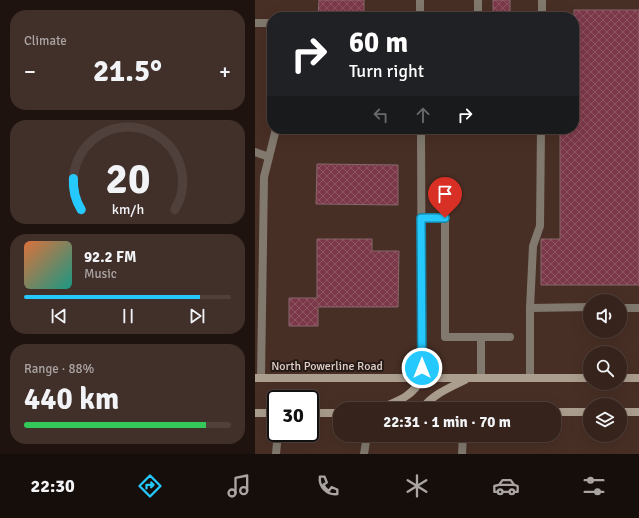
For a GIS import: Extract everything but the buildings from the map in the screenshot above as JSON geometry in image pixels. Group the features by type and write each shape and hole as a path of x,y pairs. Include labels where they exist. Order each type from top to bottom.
{"main road":[{"name":"North Powerline Road","path":"258,378 583,378"},
{"path":"627,378 639,378"},
{"path":"396,402 408,397 415,390 422,379"},
{"path":"427,402 440,392 468,379"},
{"path":"561,412 583,412"},
{"path":"627,412 639,412"},
{"path":"255,413 267,413"},
{"path":"319,413 333,413"}],"street":[{"path":"420,0 420,12"},
{"path":"478,0 478,12"},
{"path":"542,0 542,12"},
{"path":"255,23 267,23"},
{"path":"258,378 258,308 264,177 275,134"},
{"path":"421,134 422,379"},
{"path":"530,378 530,308 533,246 540,226 541,134"},
{"path":"255,152 269,157"},
{"path":"421,218 445,218 445,337 510,337"},
{"path":"530,308 583,307"},
{"path":"627,308 639,308"},
{"path":"481,337 481,378"},
{"path":"275,454 277,442"},
{"path":"364,454 366,442"},
{"path":"462,454 463,442"}],"route":[{"path":"422,368 421,218 445,218"}]}
